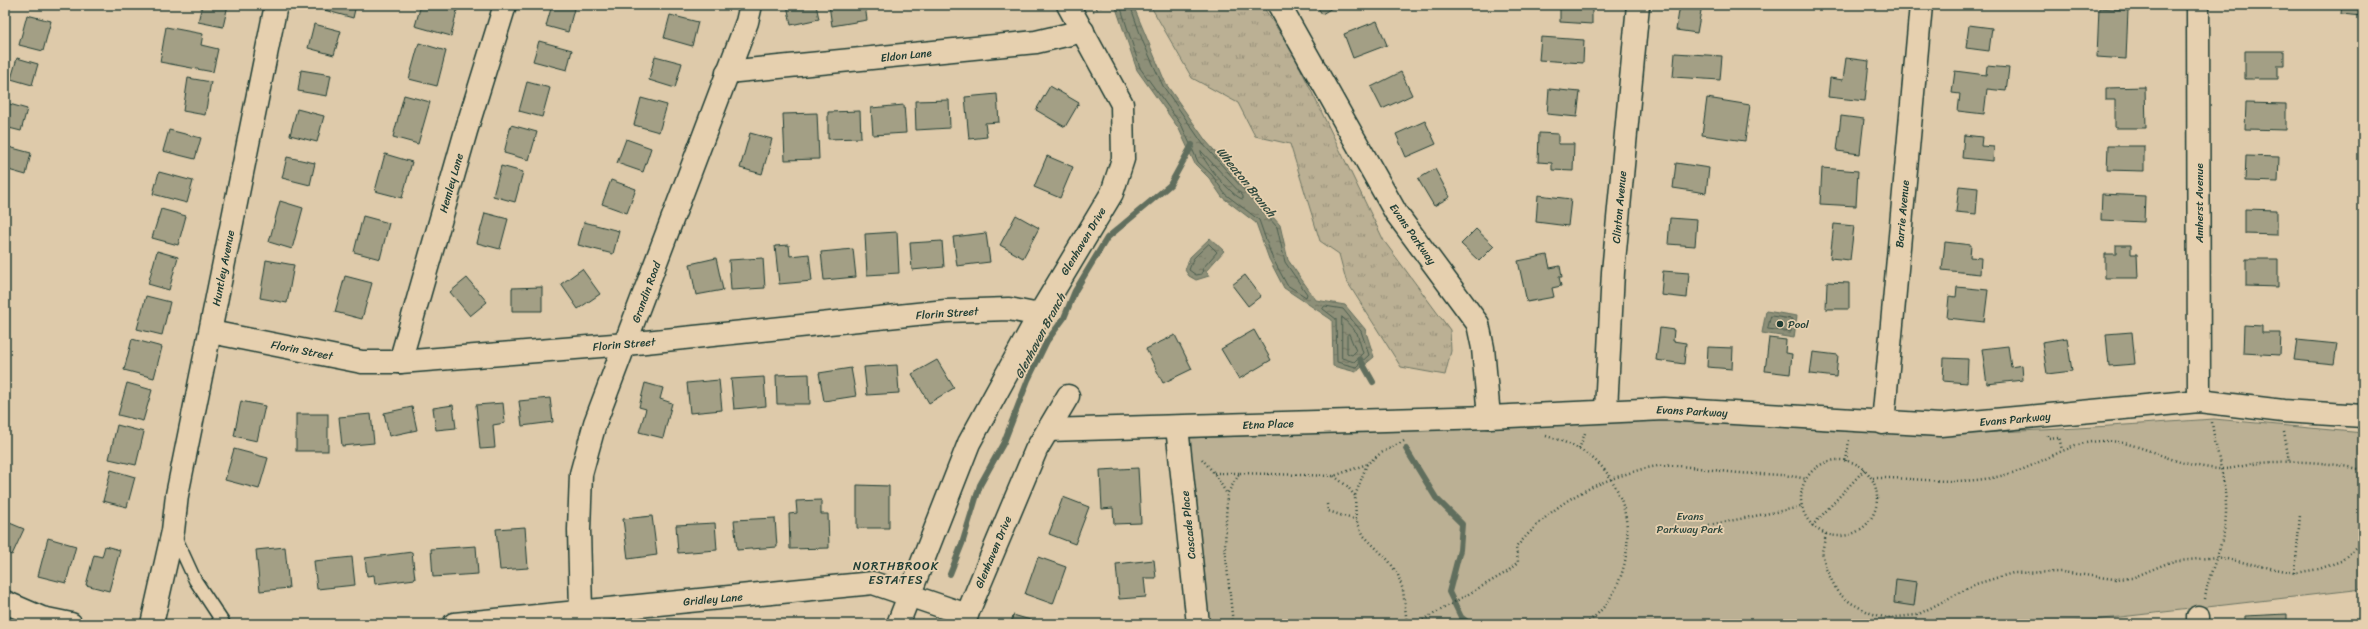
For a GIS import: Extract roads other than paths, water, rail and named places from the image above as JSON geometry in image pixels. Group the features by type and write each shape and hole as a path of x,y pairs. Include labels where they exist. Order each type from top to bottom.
{"street":[{"name":"Huntley Avenue","path":"152,624 173,531 177,495 276,5"},
{"name":"Hemley Lane","path":"400,362 466,131 504,5"},
{"name":"Grandin Road","path":"581,611 579,530 582,474 595,423 626,344 751,5"},
{"name":"Glenhaven Drive","path":"898,624 970,443 1039,314 1112,193 1123,159 1122,104 1084,31 1068,5"},
{"name":"Evans Parkway","path":"1279,5 1396,213 1478,324 1484,348 1489,417 1664,408 1883,423 1940,425 2205,408 2363,416"},
{"name":"Clinton Avenue","path":"1606,410 1613,272 1638,5"},
{"name":"Barrie Avenue","path":"1883,423 1921,5"},
{"name":"Amherst Avenue","path":"2198,5 2205,408"},
{"name":"Eldon Lane","path":"727,72 1036,42 1084,31"},
{"name":"Florin Street","path":"211,332 362,362 400,362 626,344 946,311 1009,309 1039,314"},
{"name":"Glenhaven Drive","path":"965,619 1036,450 1068,396"},
{"name":"Etna Place","path":"1048,430 1489,417"},
{"name":"Cascade Place","path":"1177,427 1198,624"},
{"name":"Gridley Lane","path":"454,624 874,583 965,619"},
{"path":"5,602 42,621 71,624"}],"lane":[{"path":"173,531 195,580 224,624"}],"water":[{"path":"1115,5 1133,5 1166,84 1206,141 1280,225 1288,260 1316,300 1345,305 1365,329 1374,357 1356,372 1333,366 1332,320 1284,288 1269,259 1256,223 1222,197 1209,178 1195,164 1179,129 1137,70"},
{"path":"1210,238 1224,251 1206,271 1209,276 1196,280 1189,276 1185,270 1190,257"},
{"name":"Pool","path":"1766,311 1797,316 1794,338 1762,333"}],"waterway":[{"name":"Glenhaven Branch","path":"950,574 962,544 980,485 1004,442 1028,380 1047,341 1064,318 1075,291 1107,238 1170,185 1192,145"},
{"name":"Wheaton Branch","path":"1360,359 1373,382"},
{"name":"Wheaton Branch","path":"1406,449 1436,498 1462,524 1460,550 1449,592 1461,617 1470,624"}],"place":[{"name":"Pool","path":"1780,324"}],"district":[{"name":"NORTHBROOK ESTATES","path":"896,573"}],"park label":[{"name":"Evans Parkway Park","path":"1690,522"}]}
